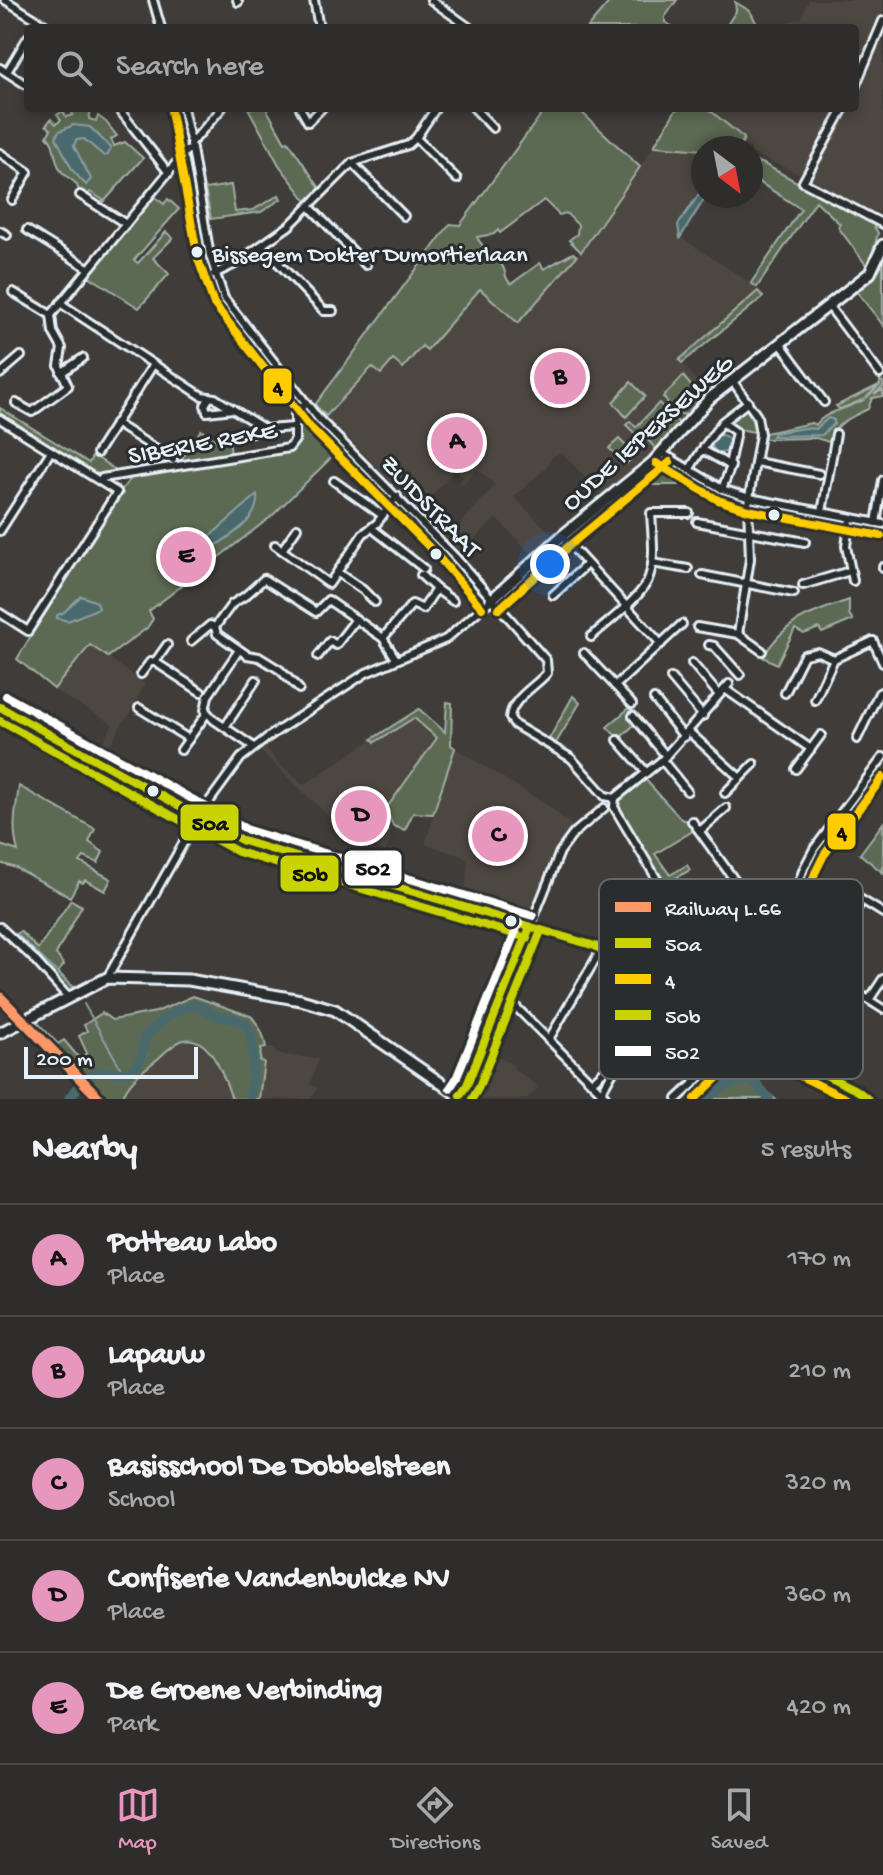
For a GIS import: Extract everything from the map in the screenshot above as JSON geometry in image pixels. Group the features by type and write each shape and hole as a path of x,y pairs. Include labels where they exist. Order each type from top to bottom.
{"street":[{"path":"5,0 44,24"},
{"path":"153,0 160,24"},
{"path":"314,0 318,24"},
{"path":"431,0 464,24"},
{"path":"36,24 38,20"},
{"path":"859,78 883,21"},
{"path":"24,42 3,70 24,83"},
{"path":"121,112 169,173"},
{"name":"ZUIDSTRAAT","path":"184,112 214,274 224,298 306,403 464,566 548,665 547,673 512,707 510,718 515,725 571,758 605,796"},
{"path":"190,140 195,139 219,112"},
{"path":"302,112 308,122"},
{"path":"301,128 318,112"},
{"path":"214,274 262,246 310,207 352,163 408,145 433,112"},
{"path":"478,112 493,128"},
{"path":"842,112 803,182 883,224"},
{"path":"416,138 457,179"},
{"path":"16,403 32,412 68,386 59,366 62,348 53,332 51,315 186,151 192,149"},
{"path":"0,153 28,172 12,200"},
{"path":"352,163 404,216"},
{"path":"80,195 126,224"},
{"path":"310,207 366,265"},
{"path":"27,230 88,268"},
{"path":"0,231 7,235"},
{"name":"OUDE IEPERSEWEG","path":"107,978 198,817 241,758 343,686 396,659 446,639 662,453 704,404 870,273 883,245"},
{"path":"262,246 324,311 333,311"},
{"path":"13,292 51,315"},
{"path":"60,303 202,396 233,409 265,429"},
{"path":"828,305 880,374"},
{"path":"780,343 824,402"},
{"path":"2,370 21,356"},
{"path":"61,373 83,358"},
{"path":"97,453 153,365"},
{"path":"732,380 760,423 760,443 750,498 747,584 738,634"},
{"path":"210,397 205,405 207,412 233,409"},
{"path":"689,470 722,422 748,402"},
{"path":"232,437 265,429 295,427 295,414 306,403"},
{"path":"0,419 117,492 28,631 0,613"},
{"path":"722,422 736,432 731,466 722,489"},
{"path":"115,423 173,460"},
{"name":"SIBERIE REKE","path":"101,481 102,478 289,448 295,440 295,427"},
{"path":"822,512 836,434"},
{"path":"0,531 51,451"},
{"path":"701,451 729,465"},
{"path":"662,453 722,489 750,498 879,523 883,480"},
{"path":"756,462 819,474"},
{"path":"334,481 382,515"},
{"path":"275,545 329,584 363,534 372,528 397,496"},
{"path":"591,637 646,585 652,563 651,513 689,513"},
{"path":"850,519 846,546 853,581"},
{"path":"697,522 805,542"},
{"path":"282,550 297,528"},
{"path":"372,528 423,572 436,589 453,601"},
{"path":"562,536 661,644"},
{"path":"652,563 688,569"},
{"path":"553,595 587,564"},
{"path":"803,585 850,571"},
{"path":"338,573 375,602"},
{"path":"702,575 794,593"},
{"path":"215,627 232,604 264,579 316,612 328,600 383,638 396,659"},
{"path":"383,638 412,604 423,609 436,589"},
{"path":"318,656 330,641 336,645 356,619"},
{"path":"615,686 682,624"},
{"path":"191,641 210,625 215,627"},
{"path":"215,627 217,634 247,655 259,657 280,670 299,689"},
{"path":"697,627 738,634 762,651"},
{"path":"815,700 834,659 872,639 883,663"},
{"path":"155,662 167,645"},
{"path":"709,645 714,646 740,675"},
{"path":"239,650 205,694 204,704 207,713 254,747"},
{"path":"785,693 804,655 818,652 834,659"},
{"path":"584,653 632,704"},
{"path":"141,674 150,662 155,662 205,694"},
{"path":"692,663 719,695"},
{"path":"671,678 703,716"},
{"path":"225,727 256,680"},
{"path":"657,879 614,807 615,798 664,758 727,687 811,749"},
{"path":"857,739 879,693 883,691"},
{"path":"654,699 687,734 740,778"},
{"path":"0,707 243,841 599,949"},
{"path":"139,708 189,739"},
{"path":"181,750 207,713"},
{"path":"633,716 687,791"},
{"path":"796,769 821,735"},
{"path":"618,740 646,772"},
{"path":"800,879 814,849 883,757"},
{"path":"725,793 754,764"},
{"path":"604,808 602,801 605,796 615,798"},
{"path":"0,1033 107,978 189,980 326,1006 345,1015 460,1098 560,852 574,833 604,808 614,807"},
{"path":"700,831 726,808"},
{"path":"692,821 734,879"},
{"path":"863,901 883,913"},
{"path":"0,927 68,997"},
{"path":"549,1039 599,953"},
{"path":"869,1000 883,979"},
{"path":"504,995 603,1093 609,1079"},
{"path":"863,996 883,1009"},
{"path":"592,1082 599,1076"},
{"path":"677,1099 697,1079"},
{"path":"834,1079 868,1099"}],"shaded area":[{"path":"809,0 883,0 883,11 859,70 859,24 783,24 801,18"},
{"path":"883,31 883,211 870,212 810,178 845,112 859,112 859,83"},
{"path":"712,112 837,112 804,172 797,173 763,158 763,136 742,136"},
{"path":"654,146 691,149 691,208 701,208 682,238 757,287 758,291 679,359 708,394 649,461 603,497 562,453 553,456 546,468 514,497 555,537 533,556 496,518 461,553 448,538 495,485 477,469 462,485 459,483 464,477 455,470 419,509 326,416 372,366 422,346 427,349 481,289 519,323 581,252"},
{"path":"90,644 145,684 102,759 95,755 113,724 53,690"},
{"path":"414,718 438,738 387,809 393,826 386,852 377,848 380,833 368,830 355,841 259,750 265,745 274,759 304,785 372,739 375,742"},
{"path":"455,748 549,806 575,828 558,849 527,920 464,902 468,858 425,844"},
{"path":"183,1040 196,1042 212,1055 232,1099 122,1099 132,1080"},
{"path":"261,1048 273,1048 277,1054 319,1059 310,1084 317,1088 311,1099 259,1099 264,1063 259,1061"},
{"path":"487,1051 514,1065 513,1068 539,1087 527,1099 474,1099 472,1096"}],"green space":[{"path":"611,0 677,0 665,17 668,24 590,24"},
{"path":"735,2 750,11 757,24 728,24 736,11"},
{"path":"62,112 66,117 73,115 72,112 91,112 89,119 96,121 98,116 117,136 111,139 114,146 125,142 143,158 102,204 103,200 90,192 87,196 79,191 75,182 62,172 47,136 51,129 46,125 51,119 56,124 61,120 57,115"},
{"path":"250,112 268,112 285,142 288,141 321,190 309,204 279,165"},
{"path":"543,112 581,112 640,167 581,252 569,240 577,234 578,225 566,213 559,215 544,200 500,233 498,230 494,234 477,237 500,263 511,284 540,263 544,269 573,253 577,256 518,323 480,289 427,350 422,346 403,368 393,360 381,374 372,367 326,416 315,405 450,224 460,225"},
{"path":"675,112 712,112 742,136 691,136 691,149 654,146"},
{"path":"763,164 872,223 878,233 869,269 838,227 840,224 816,201 757,287 751,283 801,209 763,185"},
{"path":"231,185 235,212 253,210 279,195 281,199 261,212 211,219 205,189"},
{"path":"154,196 164,204 168,199 179,209 134,260 138,263 166,232 173,238 153,258 169,274 139,308 87,275"},
{"path":"883,263 883,325 857,292 835,306 869,281"},
{"path":"758,291 763,297 682,363 679,360"},
{"path":"683,376 702,399 688,415 678,414 663,397"},
{"path":"880,381 883,387 874,394 883,390 883,396 872,398 868,409 839,425 829,442 816,438 764,439 765,433 811,423 816,425 825,416 865,399 840,409 836,406 879,385 866,398 880,385"},
{"path":"631,382 645,396 626,417 613,402"},
{"path":"659,403 678,422 679,427 657,450 646,438 643,441 626,425 630,421 636,427"},
{"path":"744,406 751,416 755,432 737,429 726,420"},
{"path":"0,408 89,463 93,455 120,473 98,476 0,416"},
{"path":"303,409 341,448 272,516 149,611 153,619 147,628 108,657 90,645 54,689 17,659 71,569 123,493 121,490 133,476 293,449"},
{"path":"201,430 216,440 229,438 231,455 141,470 154,451 181,460"},
{"path":"619,439 635,455 626,464 609,448"},
{"path":"664,470 671,472 690,485 645,485"},
{"path":"849,600 849,614 853,620 822,633 819,628 804,634 795,629 777,664 763,657 790,626 811,614"},
{"path":"573,696 580,703 556,743 549,739"},
{"path":"447,702 452,703 451,745 455,748 433,814 413,813 405,830 393,826 386,809 437,738 414,718 375,742 372,739 419,709 445,732"},
{"path":"629,708 634,713 631,716 636,723 619,739 607,727"},
{"path":"644,778 681,819 690,822 696,829 655,854 670,875 687,865 690,870 674,879 663,879 618,808 621,798"},
{"path":"19,786 95,829 89,842 103,852 98,863 84,857 80,862 111,879 105,891 85,880 83,883 79,881 70,897 16,868 0,863 0,845 18,851 14,826"},
{"path":"883,823 883,873 860,854"},
{"path":"71,900 82,906 56,954 64,965 58,972 74,988 68,992 13,937 20,931 38,949"},
{"path":"193,996 251,1016 257,1023 266,1048 261,1049 260,1061 264,1062 259,1099 253,1099 255,1052 248,1024 201,1004 174,1011 150,1028 142,1040 141,1058 134,1067 125,1070 103,1068 103,1073 116,1076 139,1068 153,1031 177,1013 198,1008 213,1016 240,1021 246,1029 251,1048 247,1099 232,1099 216,1060 209,1051 194,1040 184,1040 172,1046 139,1074 122,1099 104,1099 30,1023 38,1023 58,1044 64,1040 79,1058 87,1053 79,1036 87,1031 84,1025 102,1013 112,1020 156,1012"},
{"path":"711,1079 758,1079 775,1099 690,1099"}],"water":[{"path":"73,125 90,127 111,148 104,156 84,139 76,140 74,146 91,179 86,185 73,171 56,138 58,132"},
{"path":"691,206 699,208 680,238 678,225"},
{"path":"828,418 834,420 834,424 822,435 772,436 774,433 804,428 816,429"},
{"path":"717,435 725,435 730,444 728,451 717,453 712,448 712,440"},
{"path":"257,495 256,506 245,524 200,558 185,556 171,544 172,540 190,540 201,544"},
{"path":"81,596 97,602 99,608 68,621 57,618 57,615"}],"waterway":[{"path":"18,935 72,987"},
{"path":"84,1004 123,1072"},
{"path":"69,1099 81,1083 98,1072 117,1073 135,1067 143,1052 144,1038 174,1012 196,1006 247,1026 253,1056 250,1099"},
{"path":"706,1099 727,1084 752,1079 769,1099"}],"rail line":[{"name":"L.66","path":"0,997 100,1099"}],"transit line":[{"name":"4","path":"171,112 198,259 214,304 309,426 435,553 482,608"},
{"name":"4","path":"499,609 670,462"},
{"name":"4","path":"656,463 718,500 748,510 881,536"},
{"name":"502","path":"6,696 248,830 533,916"},
{"name":"50a","path":"0,707 243,841 599,948"},
{"name":"50b","path":"0,721 238,852 527,938"},
{"name":"4","path":"813,879 824,855 883,777"},
{"name":"502","path":"450,1088 519,923"},
{"name":"50a","path":"460,1095 467,1085 530,927"},
{"name":"50b","path":"472,1099 541,931"},
{"name":"4","path":"695,1099 716,1079"},
{"name":"4","path":"806,1079 847,1099"},
{"name":"50a","path":"834,1079 868,1099"}],"place":[{"name":"Bissegem Dokter Dumortierlaan","path":"197,252"},
{"name":"Lapauw","path":"560,378"},
{"name":"Potteau Labo","path":"457,443"},
{"name":"De Groene Verbinding","path":"186,557"},
{"name":"Confiserie Vandenbulcke NV","path":"361,816"},
{"name":"Basisschool De Dobbelsteen","path":"498,836"}]}
